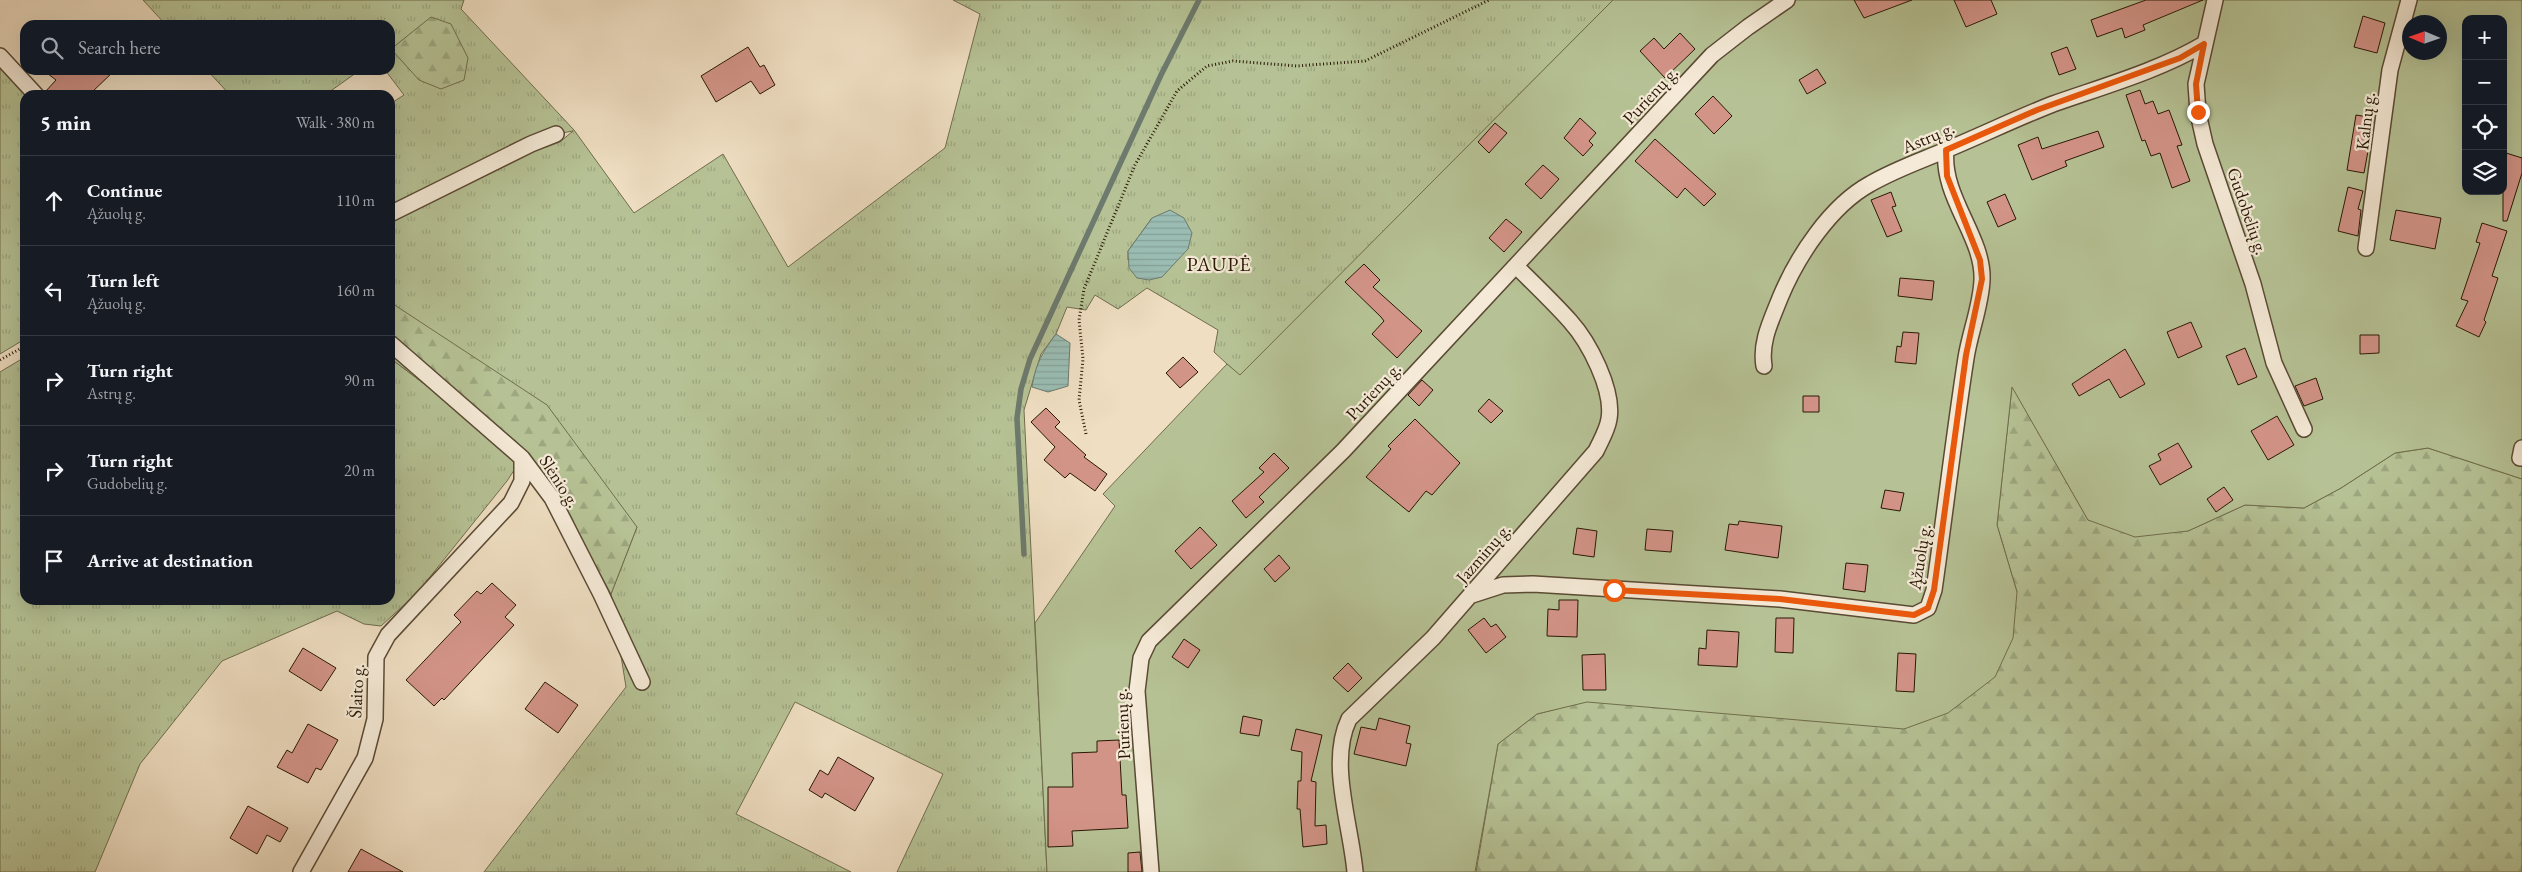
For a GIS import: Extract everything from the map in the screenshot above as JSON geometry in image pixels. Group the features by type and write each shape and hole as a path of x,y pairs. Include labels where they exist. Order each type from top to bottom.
{"street":[{"name":"Purienų g.","path":"1151,872 1137,692 1141,658 1149,641 1342,452 1712,55 1787,0"},
{"name":"Gudobelių g.","path":"2215,0 2196,84 2198,112 2205,144 2253,284 2274,363 2304,429"},
{"name":"Kalnų g.","path":"2366,248 2390,70 2409,0"},
{"name":"Astrų g.","path":"1764,366 1762,353 1764,339 1790,274 1808,244 1851,198 1868,185 2037,110 2180,58 2204,44"},
{"path":"0,56 31,90"},
{"path":"395,212 531,144 556,134"},
{"name":"Ąžuolų g.","path":"1472,595 1503,584 1532,584 1780,599 1914,615 1928,608 1934,590 1966,355 1982,279 1980,260 1947,176 1946,150"},
{"name":"Jazminų g.","path":"1355,872 1339,754 1342,734 1349,719 1433,638 1472,595 1596,451 1606,433 1610,418 1610,401 1604,379 1572,322 1516,266"},
{"name":"Slėnio g.","path":"395,347 522,458 552,498 601,594 642,682"},
{"name":"Šlaito g.","path":"301,872 365,758 375,719 376,657 388,634 511,503 522,481 522,458"}],"path":[{"path":"1086,434 1079,400 1083,359 1079,320 1084,289 1135,165 1177,91 1207,66 1234,61 1297,66 1365,61 1489,0"},
{"path":"0,360 20,349"}],"green space":[{"path":"143,0 464,0 461,9 574,130 634,213 723,154 788,267 945,148 980,14 953,0 1613,0 1240,376 1214,352 1218,330 1147,288 1118,309 1095,295 1086,310 1067,307 1056,334 1041,354 1024,410 1047,872 897,872 943,774 795,702 736,814 851,872 484,872 626,687 611,594 637,527 395,307 395,220 533,152 560,142 573,131 556,134 395,205 395,101 404,95 389,75 395,75 395,20 161,20","holes":["1152,218 1128,260 1128,251"]},
{"path":"1613,0 2522,0 2522,479 2428,448 2395,453 2341,488 2304,508 2245,505 2188,531 2135,537 2088,520 2012,387 1997,525 2017,592 2013,638 1995,677 1948,713 1904,729 1587,702 1537,714 1498,744 1475,872 1047,872 1035,623 1115,506 1103,494 1227,364 1240,375"},
{"path":"431,17 451,24 468,58 464,80 441,89 419,80 395,53 395,46"},
{"path":"0,67 22,90 20,90 20,342 0,354"},
{"path":"212,75 353,75 332,90 225,90"},
{"path":"395,305 547,405 637,527 611,594 551,483 522,458 395,362"},
{"path":"20,360 20,605 395,605 395,362 522,458 507,481 417,593 381,626 364,624 337,611 222,661 140,764 95,872 0,872 0,372"},
{"path":"2012,386 2088,520 2188,531 2245,505 2304,508 2341,488 2395,453 2428,448 2522,479 2522,872 1476,872 1498,744 1537,714 2017,592 1997,525"}],"water":[{"path":"1170,210 1184,218 1192,233 1188,249 1162,277 1149,280 1137,278 1129,268 1128,251 1152,218"},
{"path":"1056,334 1070,343 1068,386 1048,392 1032,387 1040,359"}],"building":[{"path":"1854,0 1912,0 1864,18"},
{"path":"1954,0 1991,0 1997,14 1966,27"},
{"path":"2146,0 2203,0 2143,25 2145,30 2125,38 2122,28 2097,37 2091,20"},
{"path":"2363,16 2385,23 2377,53 2354,47"},
{"path":"1680,33 1695,49 1665,78 1640,51 1654,38 1664,49"},
{"path":"748,47 760,67 764,65 775,85 760,94 751,81 716,102 701,76"},
{"path":"2067,47 2076,69 2059,75 2051,53"},
{"path":"1817,69 1826,83 1807,94 1799,80"},
{"path":"50,75 110,75 94,90 47,90 56,80"},
{"path":"2140,90 2145,104 2153,101 2158,114 2169,110 2182,145 2177,146 2190,181 2172,188 2160,153 2151,156 2145,140 2142,141 2126,95"},
{"path":"1713,96 1732,116 1714,134 1695,114"},
{"path":"2356,115 2374,118 2364,173 2347,170"},
{"path":"1580,118 1596,133 1589,141 1593,145 1583,156 1564,138"},
{"path":"1495,123 1507,133 1489,153 1478,142"},
{"path":"2098,131 2104,147 2065,161 2067,166 2032,180 2018,145 2038,137 2042,149"},
{"path":"1655,139 1716,194 1704,206 1685,188 1677,198 1635,161"},
{"path":"2507,153 2522,158 2522,173 2507,221 2503,221 2503,195 2507,195"},
{"path":"1543,165 1559,179 1541,199 1525,184"},
{"path":"2348,187 2363,191 2358,209 2361,210 2358,236 2338,231"},
{"path":"1891,192 1896,206 1892,207 1902,231 1887,237 1871,200"},
{"path":"2005,194 2016,219 1998,227 1987,202"},
{"path":"2396,210 2441,218 2435,249 2390,240"},
{"path":"1506,219 1522,232 1504,252 1489,238"},
{"path":"2482,223 2507,231 2492,276 2498,278 2484,320 2486,322 2479,337 2456,326 2468,301 2461,299 2480,243 2476,242"},
{"path":"1364,264 1380,280 1373,287 1422,331 1397,358 1372,334 1384,321 1345,282"},
{"path":"1900,278 1934,281 1932,300 1898,296"},
{"path":"2191,322 2202,347 2178,358 2167,332"},
{"path":"1903,332 1919,333 1916,364 1895,362 1897,346 1901,347"},
{"path":"2360,335 2379,335 2379,353 2360,354"},
{"path":"2245,348 2257,377 2238,385 2226,356"},
{"path":"2125,349 2145,384 2120,398 2109,379 2079,396 2072,384"},
{"path":"1183,357 1198,372 1180,388 1166,373"},
{"path":"2316,378 2323,399 2304,406 2295,386"},
{"path":"1422,380 1433,390 1419,406 1408,395"},
{"path":"1803,396 1819,396 1819,412 1803,412"},
{"path":"1489,399 1503,411 1491,423 1478,411"},
{"path":"1046,408 1060,422 1055,427 1086,455 1084,457 1107,474 1095,491 1070,473 1065,478 1044,460 1055,447 1031,422"},
{"path":"2277,416 2294,445 2268,460 2251,431"},
{"path":"1415,419 1460,463 1432,495 1426,491 1409,512 1366,477 1391,449 1388,446"},
{"path":"2178,443 2192,467 2160,485 2149,466 2161,460 2158,454"},
{"path":"1274,453 1289,468 1259,497 1264,502 1246,518 1232,501 1264,472 1259,468"},
{"path":"2224,487 2233,500 2216,512 2207,499"},
{"path":"1885,490 1904,493 1900,511 1881,508"},
{"path":"1739,521 1782,526 1778,558 1725,550 1729,524 1738,525"},
{"path":"1200,527 1217,545 1191,569 1175,551"},
{"path":"1577,528 1597,531 1594,557 1573,554"},
{"path":"1647,529 1673,531 1671,552 1645,550"},
{"path":"1279,555 1290,568 1275,582 1264,569"},
{"path":"1846,563 1868,565 1865,592 1843,589"},
{"path":"492,583 516,605 505,617 514,625 444,700 442,698 434,706 406,680 461,622 454,615 477,591 481,594"},
{"path":"1559,600 1578,600 1577,637 1547,636 1548,609 1559,610"},
{"path":"1484,618 1491,627 1496,624 1506,637 1486,653 1468,630"},
{"path":"1776,618 1794,618 1793,653 1775,652"},
{"path":"1707,630 1739,632 1737,667 1698,665 1699,648 1706,649"},
{"path":"1184,639 1200,650 1188,668 1172,657"},
{"path":"303,648 336,668 321,691 289,671"},
{"path":"1898,653 1916,654 1914,692 1896,691"},
{"path":"1605,654 1606,690 1583,690 1582,655"},
{"path":"1348,663 1362,678 1348,692 1333,678"},
{"path":"545,682 578,705 558,733 525,709"},
{"path":"1243,716 1262,720 1259,736 1240,733"},
{"path":"1379,718 1410,726 1406,743 1411,744 1406,766 1354,754 1361,727 1376,730"},
{"path":"308,724 338,740 321,770 316,768 308,783 277,767 287,750 292,753"},
{"path":"1296,729 1322,735 1311,781 1316,782 1315,826 1326,825 1327,844 1303,847 1300,809 1297,809 1298,781 1301,781 1302,752 1291,750"},
{"path":"1119,740 1122,795 1126,795 1128,828 1072,831 1073,846 1048,847 1048,787 1073,787 1072,753 1097,752 1097,741"},
{"path":"838,757 874,778 855,811 825,793 822,798 809,790 820,770 828,775"},
{"path":"248,806 288,828 280,842 267,835 257,854 230,838"},
{"path":"361,849 403,872 348,872"},
{"path":"1140,852 1142,872 1128,872 1128,853"}],"waterway":[{"path":"1024,554 1017,418 1021,389 1030,359 1161,75 1199,0"}],"district":[{"name":"PAUPĖ","path":"1219,264"}],"route":[{"path":"1614,590 1780,599 1914,615 1928,608 1934,590 1966,355 1982,279 1980,260 1952,193 1947,176 1946,150 2037,110 2180,58 2204,44 2196,84 2198,112"}]}
